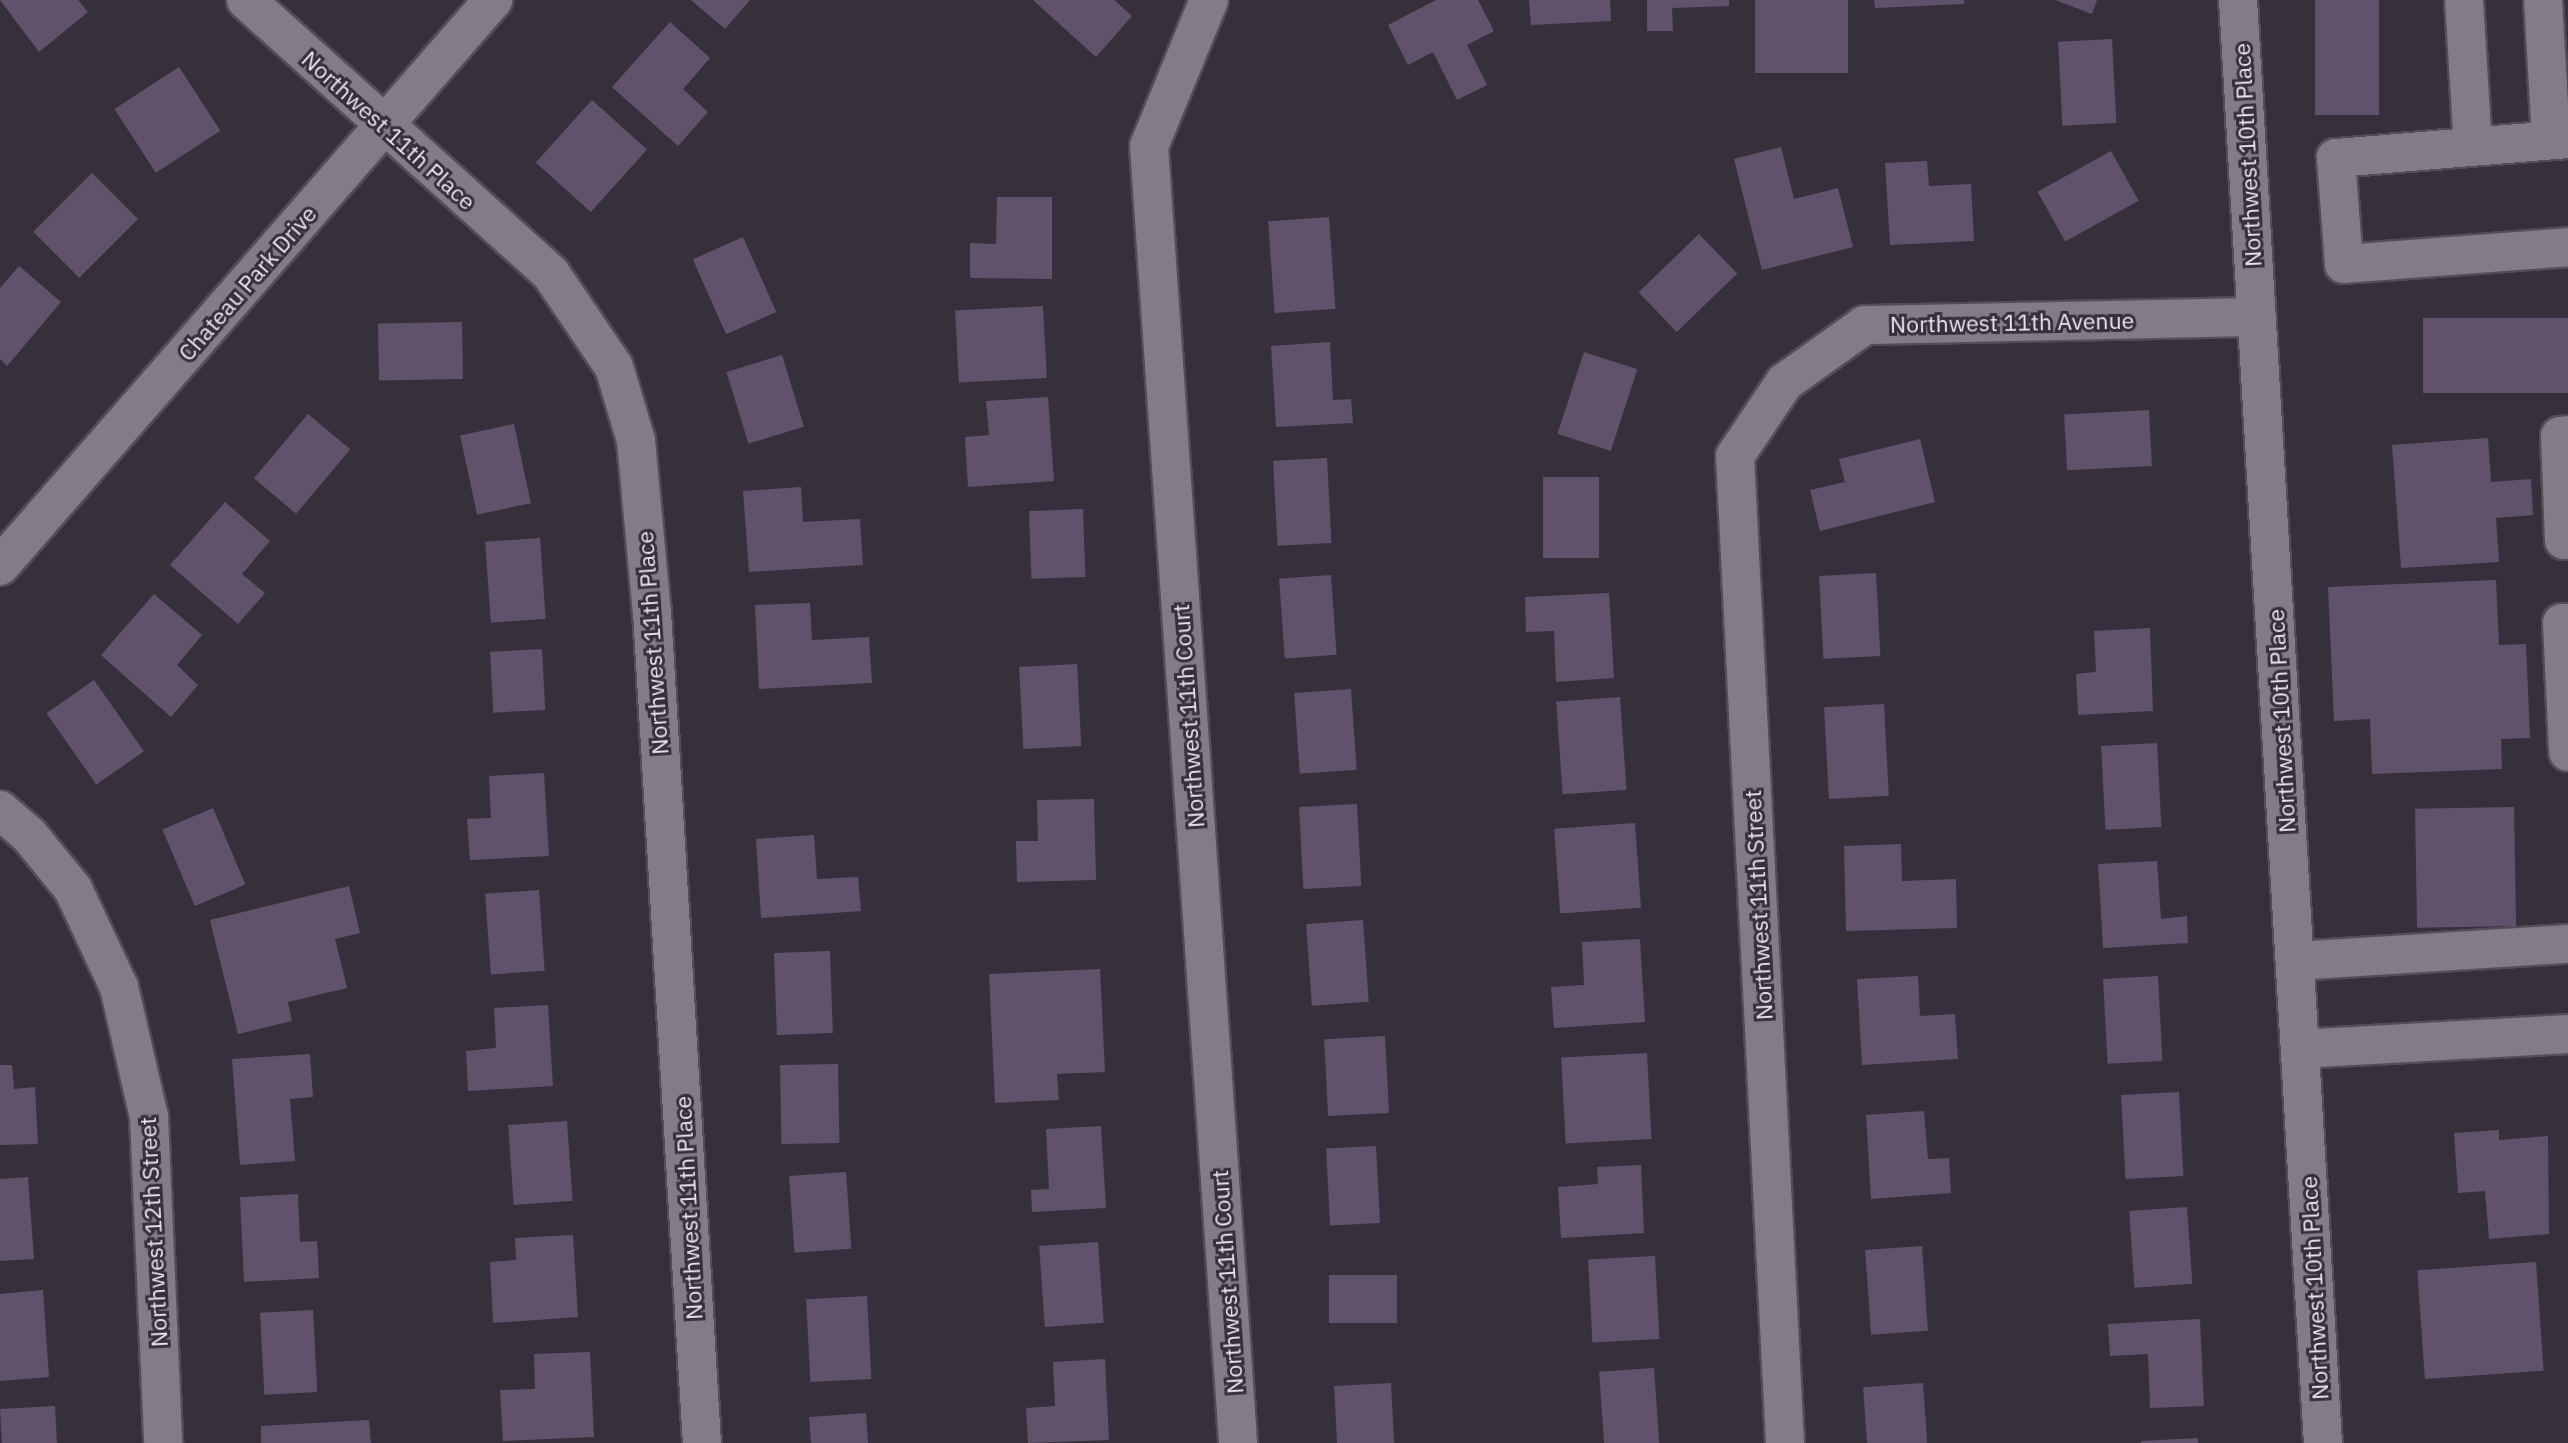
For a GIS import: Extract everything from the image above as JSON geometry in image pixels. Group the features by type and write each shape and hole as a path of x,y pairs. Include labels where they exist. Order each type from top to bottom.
{"street":[{"name":"Northwest 11th Place","path":"246,0 383,127 551,274 614,367 636,441 652,612 702,1443"},
{"name":"Chateau Park Drive","path":"0,566 493,0"},
{"name":"Northwest 11th Court","path":"1209,0 1149,146 1238,1443"},
{"name":"Northwest 10th Place","path":"2238,0 2323,1443"},
{"path":"2464,0 2473,146"},
{"path":"2543,0 2560,139 2336,158 2344,264 2568,247"},
{"name":"Northwest 11th Avenue","path":"1785,382 1865,325 2257,317"},
{"name":"Northwest 11th Street","path":"1785,382 1735,456 1785,1443"},
{"path":"2564,540 2560,436 2568,435"},
{"path":"2568,623 2562,623 2568,752"},
{"name":"Northwest 12th Street","path":"0,810 29,835 73,889 119,987 149,1118 163,1443"},
{"path":"2295,961 2568,944"},
{"path":"2300,1049 2568,1034"}],"building":[{"path":"0,0 78,0 88,12 39,52"},
{"path":"691,0 750,0 725,29"},
{"path":"1033,0 1114,0 1132,16 1096,57"},
{"path":"1436,0 1478,0 1494,31 1467,45 1487,85 1457,100 1433,52 1408,65 1388,25"},
{"path":"1529,0 1610,0 1611,21 1531,25"},
{"path":"1647,0 1729,0 1729,6 1672,8 1673,31 1647,31"},
{"path":"1755,0 1848,0 1848,73 1755,73"},
{"path":"1874,0 1964,0 1964,4 1875,8"},
{"path":"2055,0 2097,0 2092,14"},
{"path":"2315,0 2379,0 2379,115 2315,115"},
{"path":"670,22 710,58 683,89 708,112 678,146 612,87"},
{"path":"2112,39 2116,123 2062,126 2058,42"},
{"path":"179,67 220,131 156,173 114,109"},
{"path":"592,100 647,150 591,212 536,162"},
{"path":"1781,147 1794,199 1838,188 1853,247 1762,270 1734,159"},
{"path":"2111,151 2139,201 2065,242 2038,192"},
{"path":"1927,161 1929,186 1971,184 1974,241 1890,245 1885,163"},
{"path":"92,173 138,219 79,278 33,232"},
{"path":"997,197 1052,197 1052,279 970,278 970,243 996,244"},
{"path":"1329,217 1335,309 1275,313 1268,221"},
{"path":"1699,234 1737,274 1677,332 1639,292"},
{"path":"743,237 776,312 726,334 693,259"},
{"path":"19,266 61,302 7,366 0,359 0,288"},
{"path":"1043,306 1047,378 959,383 955,311"},
{"path":"2423,318 2568,318 2568,393 2423,393"},
{"path":"462,322 463,379 379,380 378,323"},
{"path":"1330,342 1333,400 1351,399 1353,423 1276,427 1271,346"},
{"path":"1584,352 1637,369 1611,451 1557,434"},
{"path":"782,355 804,427 748,444 727,372"},
{"path":"1048,397 1054,481 968,487 965,437 989,435 986,401"},
{"path":"2149,410 2152,466 2067,470 2064,414"},
{"path":"308,414 350,449 296,514 254,478"},
{"path":"514,424 531,503 477,515 460,435"},
{"path":"2488,438 2491,482 2531,479 2533,515 2496,518 2499,562 2401,568 2392,445"},
{"path":"1920,439 1935,502 1820,531 1810,490 1845,482 1839,459"},
{"path":"1327,458 1331,543 1278,546 1273,461"},
{"path":"1543,477 1599,477 1599,558 1543,558"},
{"path":"801,487 803,522 860,519 863,565 749,572 743,491"},
{"path":"225,502 270,541 242,574 265,593 238,624 170,565"},
{"path":"1083,509 1085,577 1031,579 1029,511"},
{"path":"540,538 546,619 491,623 485,542"},
{"path":"1876,573 1880,656 1823,659 1819,576"},
{"path":"1331,575 1337,655 1285,658 1279,579"},
{"path":"2496,580 2499,645 2526,644 2530,738 2501,739 2502,769 2372,774 2370,719 2334,721 2328,587"},
{"path":"1609,593 1614,678 1556,682 1554,631 1526,632 1525,597"},
{"path":"154,594 202,635 177,665 198,685 171,717 101,655"},
{"path":"810,603 812,640 869,637 872,683 759,689 755,605"},
{"path":"2150,628 2153,711 2078,715 2076,674 2096,672 2094,631"},
{"path":"542,649 545,710 493,713 490,652"},
{"path":"1077,664 1081,746 1023,749 1019,667"},
{"path":"94,680 144,751 96,785 46,713"},
{"path":"1351,689 1357,770 1300,774 1294,693"},
{"path":"1620,697 1626,790 1563,794 1556,701"},
{"path":"1884,704 1889,796 1829,799 1824,707"},
{"path":"2157,743 2161,827 2105,830 2101,746"},
{"path":"544,773 549,856 470,860 467,819 491,818 489,776"},
{"path":"1094,799 1096,880 1017,882 1016,841 1038,841 1037,800"},
{"path":"1357,804 1361,886 1303,889 1299,807"},
{"path":"2514,807 2516,926 2417,928 2415,809"},
{"path":"213,808 245,884 195,906 162,829"},
{"path":"1635,823 1641,908 1560,913 1554,829"},
{"path":"814,835 817,879 858,877 861,911 761,918 756,839"},
{"path":"1901,844 1902,881 1956,879 1957,928 1846,931 1844,846"},
{"path":"2157,861 2161,919 2187,916 2188,943 2103,948 2098,864"},
{"path":"349,886 360,933 335,939 347,988 288,1002 292,1021 238,1034 210,920"},
{"path":"539,890 545,971 491,975 485,894"},
{"path":"1363,920 1369,1002 1312,1006 1306,924"},
{"path":"1640,939 1645,1022 1554,1028 1551,987 1584,985 1582,942"},
{"path":"830,951 833,1033 777,1035 774,953"},
{"path":"1100,969 1105,1072 1057,1074 1059,1100 995,1103 989,974"},
{"path":"1918,976 1920,1016 1955,1014 1958,1059 1862,1065 1857,979"},
{"path":"2158,976 2162,1061 2108,1064 2103,979"},
{"path":"548,1005 553,1086 468,1091 466,1051 496,1048 494,1008"},
{"path":"1385,1036 1389,1113 1328,1116 1324,1039"},
{"path":"1647,1053 1652,1139 1566,1143 1561,1058"},
{"path":"310,1054 313,1097 290,1099 295,1161 240,1165 232,1059"},
{"path":"838,1064 839,1143 781,1144 780,1065"},
{"path":"0,1065 12,1065 14,1089 35,1087 38,1144 0,1145"},
{"path":"2179,1092 2183,1176 2125,1179 2121,1095"},
{"path":"1924,1111 1928,1159 1949,1158 1951,1193 1871,1199 1866,1115"},
{"path":"567,1121 573,1201 514,1205 508,1125"},
{"path":"1101,1126 1106,1208 1032,1212 1031,1190 1049,1189 1046,1129"},
{"path":"2499,1130 2499,1140 2548,1136 2549,1234 2489,1239 2485,1191 2458,1193 2454,1133"},
{"path":"1376,1146 1380,1223 1330,1226 1326,1149"},
{"path":"1641,1165 1644,1233 1561,1238 1558,1187 1598,1184 1597,1167"},
{"path":"846,1172 851,1249 795,1253 789,1176"},
{"path":"28,1177 34,1259 0,1261 0,1179"},
{"path":"298,1194 300,1242 317,1241 319,1278 244,1282 240,1197"},
{"path":"2187,1207 2192,1284 2135,1288 2129,1211"},
{"path":"573,1235 578,1317 493,1323 490,1262 516,1260 515,1238"},
{"path":"1098,1242 1104,1323 1045,1327 1039,1246"},
{"path":"1922,1246 1928,1331 1871,1335 1865,1250"},
{"path":"1655,1256 1659,1339 1592,1342 1588,1260"},
{"path":"2536,1262 2544,1371 2425,1379 2417,1270"},
{"path":"1329,1275 1397,1275 1397,1323 1329,1323"},
{"path":"43,1290 49,1377 0,1381 0,1294"},
{"path":"867,1296 871,1379 810,1382 806,1299"},
{"path":"313,1310 317,1392 264,1395 260,1313"},
{"path":"2200,1319 2204,1406 2150,1408 2148,1354 2110,1356 2108,1324"},
{"path":"590,1352 594,1437 503,1441 500,1390 535,1389 534,1354"},
{"path":"1105,1359 1109,1440 1028,1443 1026,1408 1055,1406 1053,1362"},
{"path":"1654,1368 1659,1443 1604,1443 1599,1372"},
{"path":"1391,1383 1394,1443 1337,1443 1334,1386"},
{"path":"1923,1383 1927,1443 1867,1443 1863,1387"},
{"path":"55,1406 57,1443 2,1443 0,1409"},
{"path":"866,1413 868,1443 811,1443 809,1417"},
{"path":"369,1420 371,1443 261,1443 261,1426"},
{"path":"2198,1438 2198,1443 2141,1443 2141,1441"}]}
